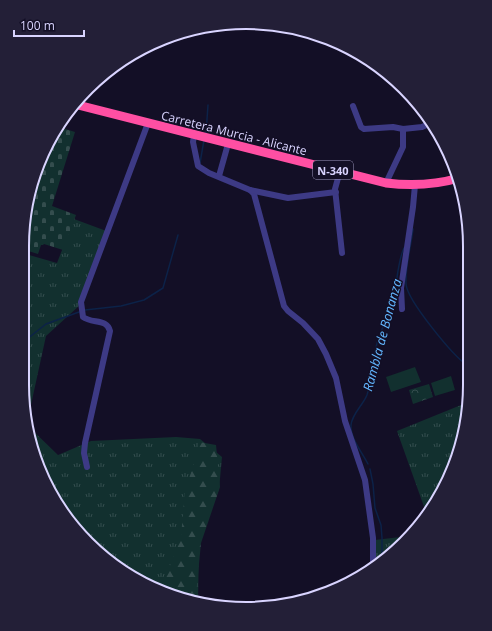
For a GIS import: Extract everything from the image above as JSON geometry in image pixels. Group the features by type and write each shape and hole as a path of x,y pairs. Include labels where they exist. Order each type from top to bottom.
{"highway":[{"name":"Carretera Murcia - Alicante","path":"81,106 386,183 415,185 452,180"}],"street":[{"path":"353,106 362,128 393,127 403,129 426,125"},
{"path":"88,467 84,453 85,443 110,331 106,324 83,318 81,302 148,123"},
{"path":"386,183 403,147 403,129"},
{"path":"197,136 193,142 198,166 250,190 288,198 336,192"},
{"path":"219,176 228,144"},
{"path":"340,171 335,189 342,253"},
{"path":"402,309 401,288 415,185"},
{"path":"250,190 256,200 284,306 318,339 336,378 345,421 366,480 373,538 373,561"}],"green space":[{"path":"64,128 75,132 52,206 76,215 63,250 44,244 41,245 38,254 29,251 29,232 33,204 36,190 51,150"},
{"path":"74,219 109,232 80,305 46,336 30,408 29,399 29,255 57,263"},
{"path":"415,367 421,382 391,392 386,377"},
{"path":"451,376 455,390 435,396 431,383"},
{"path":"429,384 433,397 413,404 409,390"},
{"path":"462,405 456,441 451,455 441,481 425,508 397,431"},
{"path":"34,432 58,455 91,441 176,437 200,439 222,457 219,489 199,544 198,597 150,580 125,565 103,548 83,528 66,506 51,481"},
{"path":"199,442 216,445 220,487 201,543 196,596 160,584 166,576 181,537 185,490 195,461"},
{"path":"400,537 374,560 375,540"}],"waterway":[{"path":"206,134 208,105"},
{"path":"200,163 204,140"},
{"path":"413,229 406,270 406,284 408,292 422,314 442,340 463,362"},
{"path":"85,310 121,306 144,300 163,288 178,235"},
{"name":"Rambla de Bonanza","path":"368,464 354,440 351,425 355,413 367,395 376,347 392,303 399,265 404,248"},
{"path":"29,337 46,324 79,312"},
{"name":"Rambla de Bonanza","path":"370,469 375,508 381,525 382,554"}]}
